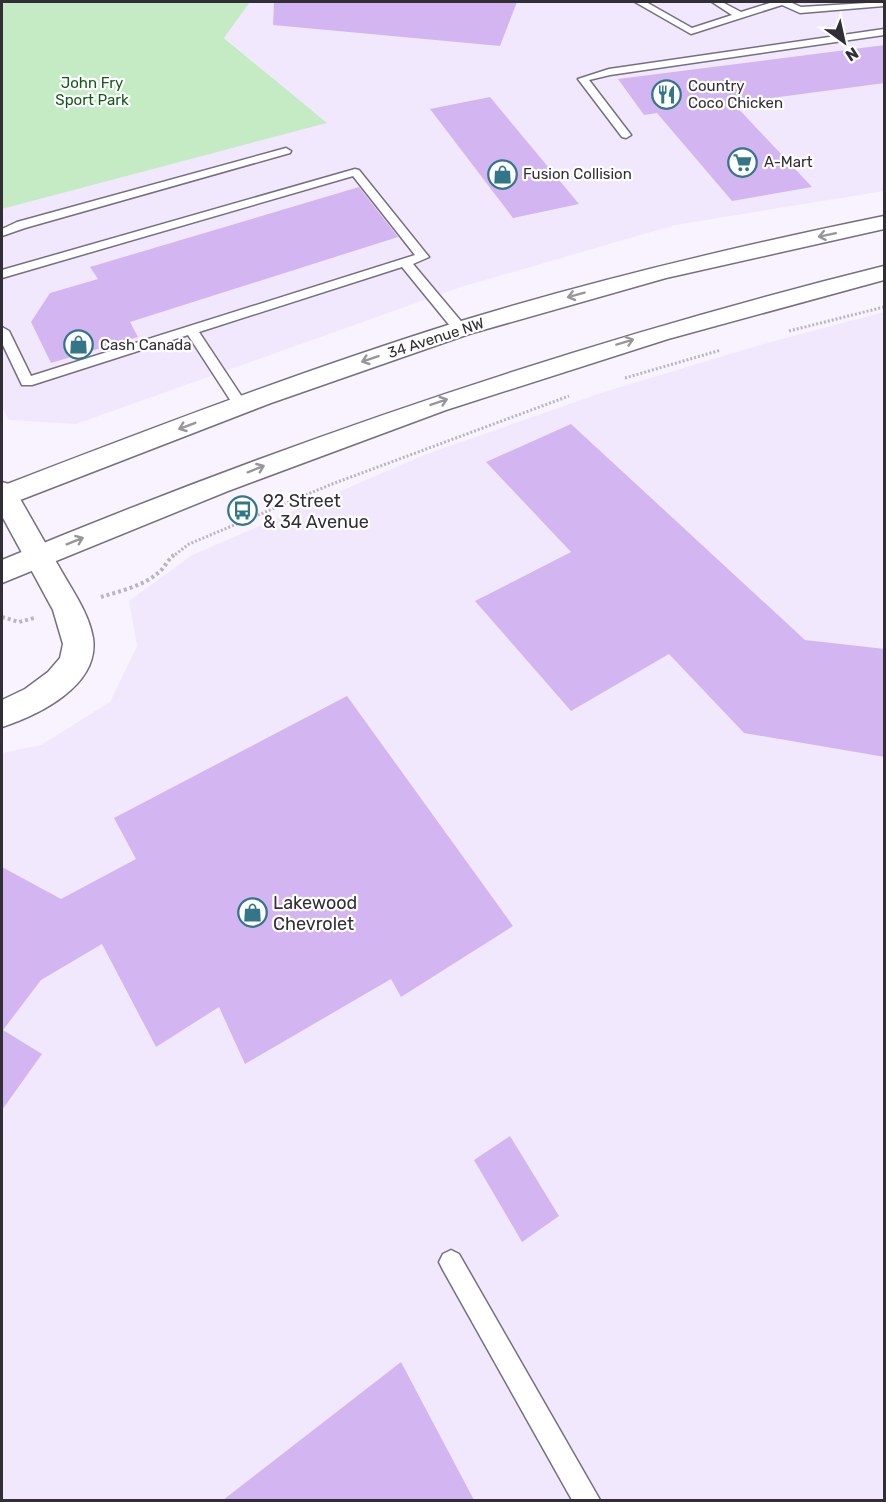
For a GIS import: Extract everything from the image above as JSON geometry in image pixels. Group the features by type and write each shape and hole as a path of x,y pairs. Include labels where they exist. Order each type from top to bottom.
{"main road":[{"name":"34 Avenue NW","path":"2,495 241,406 460,329 556,300 684,267 885,223"},
{"path":"2,572 306,449 477,390 649,335 766,302 885,273"},
{"path":"2,495 75,625 78,649 72,667 57,683 36,699 2,714"}],"lane":[{"path":"640,2 691,31 783,2 800,10 885,3"},
{"path":"716,2 740,15"},
{"path":"626,135 583,79 609,72 885,32"},
{"path":"2,233 285,151"},
{"path":"2,274 355,172 423,256 27,382 2,331"},
{"path":"405,262 460,329"},
{"path":"191,330 241,406"},
{"path":"451,1262 587,1500"}],"path":[{"path":"787,332 885,308"},
{"path":"621,380 732,347"},
{"path":"123,589 156,576 161,572 166,560 189,544 354,476 577,393"},
{"path":"2,617 19,622"}],"shaded area":[{"path":"250,2 884,2 884,191 675,225 461,287 76,424 9,420 2,407 2,209 326,123 224,37"},
{"path":"884,312 884,1500 2,1500 2,753 41,745 110,702 137,646 129,601 192,555 424,455 604,392 763,344"}],"green space":[{"name":"John Fry Sport Park","path":"2,2 250,2 224,38 327,123 2,209"}],"building":[{"path":"274,2 517,2 500,46 273,25"},
{"path":"885,45 885,83 733,103 812,187 732,201 657,113 644,115 618,79"},
{"path":"490,97 579,204 513,218 430,109"},
{"path":"359,187 398,237 130,322 138,337 51,363 31,322 50,293 98,279 90,267"},
{"path":"571,424 805,640 885,649 885,757 744,733 669,654 571,711 475,601 571,552 486,462"},
{"name":"Lakewood Chevrolet","path":"347,696 513,926 401,997 391,979 245,1064 219,1007 156,1047 102,944 41,980 3,1030 42,1054 2,1110 2,867 61,899 136,859 114,818"},
{"path":"510,1136 559,1216 522,1242 474,1160"},
{"path":"401,1362 474,1500 223,1500"}],"place":[{"name":"Country Coco Chicken","path":"667,95"},
{"name":"A-Mart","path":"743,162"},
{"name":"Fusion Collision","path":"502,174"},
{"name":"Cash Canada","path":"79,345"},
{"name":"92 Street & 34 Avenue","path":"242,511"},
{"name":"Lakewood Chevrolet","path":"252,913"}]}
